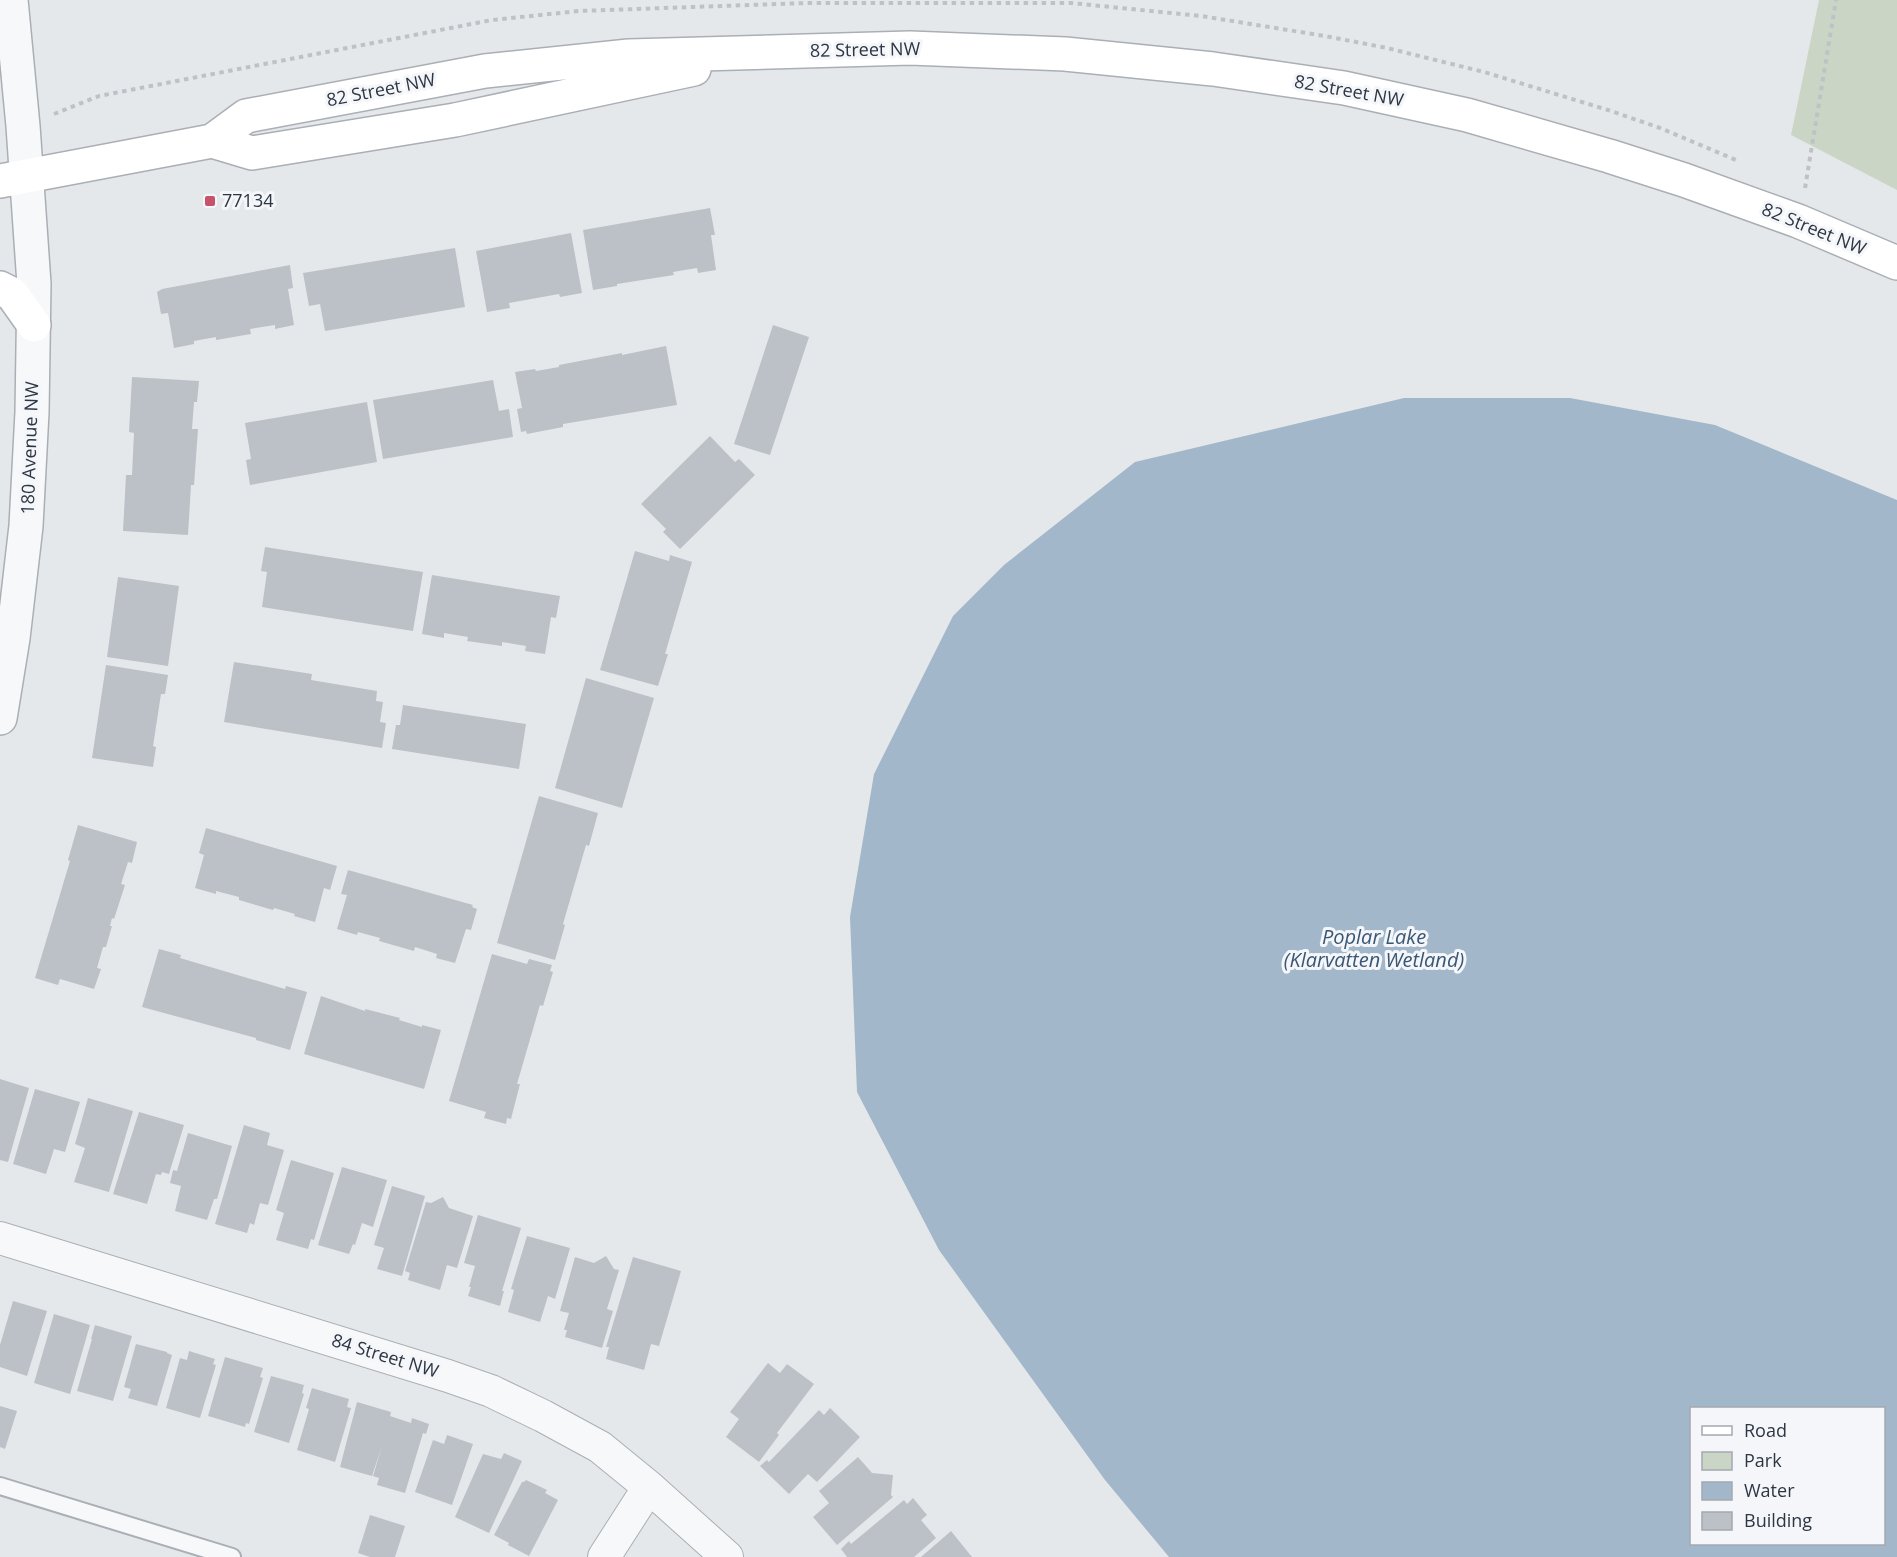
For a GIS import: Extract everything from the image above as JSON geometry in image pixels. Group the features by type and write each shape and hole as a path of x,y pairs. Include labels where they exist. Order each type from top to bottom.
{"main road":[{"name":"82 Street NW","path":"13,179 212,141 246,116 485,70 629,56 910,48 1065,54 1214,69 1344,88 1467,115 1684,180 1798,221 1897,263"},
{"name":"82 Street NW","path":"212,141 252,153 455,120 775,52"},
{"path":"0,288 12,294 34,325"}],"street":[{"name":"180 Avenue NW","path":"0,718 14,638 26,526 34,325 34,284 13,179 11,0"},
{"name":"84 Street NW","path":"0,1238 491,1390 600,1448 649,1487 727,1557"},
{"path":"604,1557 649,1487"}],"lane":[{"path":"0,1486 232,1557"}],"path":[{"path":"1804,192 1836,0"}],"green space":[{"path":"1819,0 1897,0 1897,190 1791,135"}],"water":[{"name":"Poplar Lake (Klarvatten Wetland)","path":"1404,398 1570,398 1715,425 1897,500 1897,1557 1169,1557 1105,1480 939,1250 857,1092 850,917 874,774 953,616 1004,565 1135,462"}],"building":[{"path":"710,208 715,235 711,235 716,270 698,273 697,268 673,272 674,275 593,290 583,230"},
{"path":"571,233 582,293 560,297 559,294 509,303 510,308 487,312 476,251"},
{"path":"455,248 465,307 325,331 320,304 309,306 303,273"},
{"path":"290,265 293,288 288,289 294,325 275,329 275,325 250,329 251,334 194,341 194,344 174,348 168,313 161,314 157,292 162,289"},
{"path":"773,325 809,337 770,455 734,444"},
{"path":"666,346 677,405 563,424 563,427 527,434 526,431 521,432 517,409 522,408 515,372 535,369 536,371"},
{"path":"132,377 199,381 197,402 194,402 192,429 198,429 188,535 123,531 126,475 132,475 134,433 129,432"},
{"path":"493,380 499,411 509,409 513,437 383,459 373,400"},
{"path":"367,402 377,462 250,485 246,460 251,459 245,423"},
{"path":"710,436 735,462 739,459 755,475 680,549 663,532 666,529 641,504"},
{"path":"265,547 423,572 413,631 262,607 267,572 261,571"},
{"path":"635,551 669,561 670,555 692,562 658,686 600,670"},
{"path":"432,575 560,596 556,618 551,617 545,654 525,651 526,646 502,642 502,646 467,641 468,637 444,633 444,638 422,634"},
{"path":"118,577 179,586 168,666 107,657"},
{"path":"234,662 312,674 311,680 377,691 376,701 383,702 380,722 386,723 382,748 224,722"},
{"path":"106,665 168,675 165,694 161,694 153,746 156,747 153,767 92,758"},
{"path":"586,678 654,698 622,808 555,788"},
{"path":"403,705 526,724 519,769 392,749 396,725 400,725"},
{"path":"539,796 598,813 589,846 586,845 555,960 497,943"},
{"path":"78,825 137,842 132,863 128,862 121,884 125,885 114,919 112,918 106,947 103,947 97,968 101,969 94,989 60,979 58,985 35,978 70,861 68,860"},
{"path":"206,828 337,866 330,890 324,888 315,922 294,916 295,914 239,900 239,897 195,888 204,855 199,853"},
{"path":"348,870 473,905 472,907 477,909 471,930 466,929 455,963 436,958 437,954 415,947 414,951 379,941 380,938 337,929 347,895 341,894"},
{"path":"159,949 181,955 180,958 285,989 286,986 307,992 290,1050 256,1040 256,1038 142,1007"},
{"path":"492,954 527,964 529,959 552,965 550,971 553,972 543,1006 540,1005 517,1084 520,1084 511,1119 507,1118 506,1124 484,1118 486,1112 449,1101"},
{"path":"321,996 365,1011 365,1009 400,1018 399,1020 422,1027 422,1025 441,1030 424,1089 304,1054"},
{"path":"0,1079 29,1088 8,1162 0,1160"},
{"path":"35,1089 80,1102 65,1152 54,1149 46,1174 13,1164"},
{"path":"88,1098 133,1111 109,1192 74,1182 85,1148 75,1144"},
{"path":"139,1112 184,1125 169,1174 162,1172 161,1175 156,1174 147,1204 113,1194"},
{"path":"244,1125 270,1133 267,1145 284,1150 268,1205 260,1203 254,1225 250,1223 247,1233 215,1224"},
{"path":"188,1133 232,1146 217,1199 214,1199 207,1220 175,1211 181,1186 170,1183 173,1170 177,1171"},
{"path":"291,1160 334,1173 314,1240 311,1239 308,1249 276,1240 284,1213 276,1210"},
{"path":"342,1167 387,1180 373,1227 362,1223 355,1245 353,1244 349,1254 318,1245"},
{"path":"392,1186 425,1196 402,1276 377,1269 384,1248 374,1245"},
{"path":"443,1197 449,1208 473,1216 457,1268 447,1265 440,1290 408,1280 410,1273 405,1271 426,1202 431,1203"},
{"path":"478,1215 521,1228 502,1291 504,1291 500,1306 468,1296 475,1266 464,1263"},
{"path":"527,1236 570,1248 555,1299 548,1296 540,1322 508,1312 514,1290 511,1289"},
{"path":"606,1256 614,1269 619,1270 607,1309 613,1311 602,1348 565,1337 567,1330 564,1330 569,1313 560,1311 575,1257 594,1263"},
{"path":"633,1257 681,1271 659,1346 651,1344 644,1370 606,1359 609,1347 606,1347"},
{"path":"13,1301 47,1311 27,1376 0,1367 0,1345"},
{"path":"54,1314 90,1325 70,1394 34,1383"},
{"path":"95,1325 132,1336 113,1401 77,1391"},
{"path":"136,1344 172,1355 157,1406 128,1398 131,1389 124,1387"},
{"path":"189,1351 215,1359 213,1364 216,1365 200,1418 166,1408 180,1358 187,1360"},
{"path":"225,1357 263,1368 260,1377 263,1378 249,1424 246,1423 245,1427 208,1416"},
{"path":"768,1363 780,1373 787,1364 814,1384 777,1433 779,1435 759,1462 726,1437 739,1419 730,1412"},
{"path":"271,1376 304,1385 302,1393 304,1394 289,1443 254,1432"},
{"path":"312,1388 349,1399 347,1407 351,1408 335,1462 297,1450 309,1409 306,1408"},
{"path":"357,1402 391,1412 390,1416 411,1423 412,1418 429,1424 426,1434 423,1433 405,1493 377,1485 379,1478 373,1476 382,1446 372,1476 340,1467"},
{"path":"0,1406 17,1411 5,1449 0,1447"},
{"path":"830,1408 860,1437 817,1482 808,1474 789,1494 760,1466 767,1460 769,1462 819,1410 824,1415"},
{"path":"447,1435 473,1444 452,1505 415,1492 433,1440 444,1444"},
{"path":"504,1453 522,1461 489,1533 455,1517 483,1454 501,1459"},
{"path":"858,1457 872,1473 893,1475 891,1495 893,1497 837,1545 813,1517 829,1503 819,1491"},
{"path":"526,1480 547,1490 545,1493 558,1500 529,1556 494,1535 522,1482"},
{"path":"913,1498 927,1515 921,1520 936,1538 914,1557 847,1557 841,1549 849,1541 851,1544 904,1500 907,1504"},
{"path":"370,1515 405,1526 395,1557 370,1557 358,1553"},
{"path":"951,1531 972,1557 921,1557"}],"place":[{"name":"77134","path":"210,201"}]}
